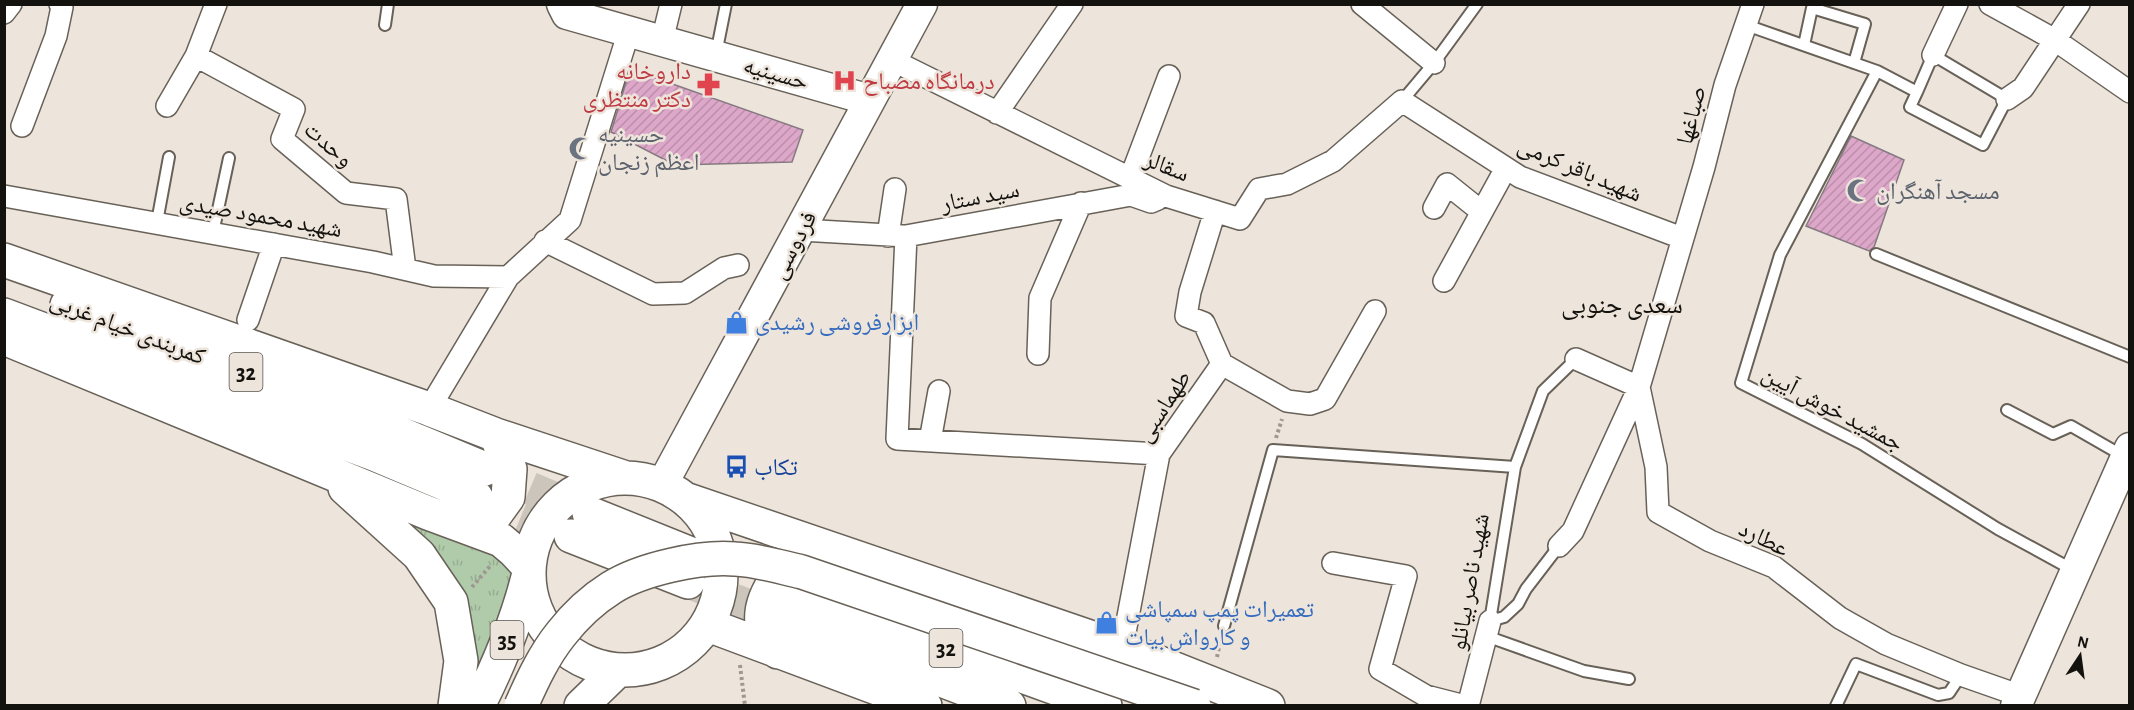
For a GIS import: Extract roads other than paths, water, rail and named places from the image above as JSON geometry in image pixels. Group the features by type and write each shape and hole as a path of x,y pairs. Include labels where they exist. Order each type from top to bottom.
{"highway":[{"path":"4,260 429,409 496,435 623,477 643,479 836,551 1122,648 1202,694"},
{"name":"کمربندی خیام غربی","path":"4,282 233,367 396,431 481,483 374,454 19,320"},
{"path":"4,338 448,521 501,540 514,551 529,570"},
{"path":"448,521 479,523 495,515 508,497 510,469 496,435"},
{"path":"318,466 419,555 451,602 461,661 455,705"},
{"path":"623,477 589,485 558,504 543,522 533,544 529,570 532,601 545,627 558,641 565,648 590,663 618,670 644,668 669,660 691,645 708,625 719,600 722,572 718,545 706,520 675,492"},
{"path":"580,524 692,569"},
{"path":"778,652 767,639 762,623 765,598 776,578 790,561 812,551 836,551"},
{"path":"521,705 538,670 560,635 577,615 612,587 666,568 712,559 734,558 763,562 802,573 1202,694 1268,705"},
{"name":"35","path":"478,705 523,598 529,570"},
{"name":"32","path":"1009,705 786,605 1105,705"},
{"path":"708,625 925,705"},
{"path":"581,705 618,670"}],"main road":[{"name":"حسینیه","path":"562,4 567,14 870,100"},
{"name":"فردوسی","path":"675,492 801,230 892,60 913,8"},
{"path":"2019,701 2128,455"}],"street":[{"path":"4,13 11,4"},
{"path":"22,126 56,36 63,7 60,4"},
{"path":"168,106 196,56 216,4"},
{"path":"662,41 671,4"},
{"path":"997,113 1072,4"},
{"path":"1362,4 1434,63"},
{"name":"صباغها","path":"1559,546 1573,531 1639,387 1704,167 1725,85 1753,4"},
{"path":"1933,55 1957,4"},
{"path":"1989,4 2055,40 2130,92"},
{"path":"2007,99 2023,88 2079,4"},
{"path":"429,409 508,277 570,220 607,118 629,32"},
{"name":"وحدت","path":"196,56 294,109 282,139 346,193 396,199 405,269"},
{"name":"سقالر","path":"892,60 1166,196 1240,219 1259,189 1287,184 1333,161 1402,101"},
{"path":"1130,179 1169,76"},
{"name":"شهید باقر کرمی","path":"1402,101 1520,177 1682,238"},
{"path":"1444,281 1506,168"},
{"path":"1434,208 1447,184 1482,212"},
{"path":"895,189 897,439 1159,454"},
{"name":"سید ستار","path":"801,230 897,236 1131,195 1151,202 1166,196"},
{"name":"شهید محمود صیدی","path":"4,196 157,222 434,276 508,277"},
{"path":"1038,354 1040,298 1081,203"},
{"name":"طهماسبی","path":"1122,648 1159,454 1222,364 1204,323 1186,316 1190,292 1215,211"},
{"path":"545,241 653,294 685,293 724,268 738,265"},
{"path":"248,320 274,244"},
{"path":"1222,364 1287,401 1310,404 1325,399 1375,311"},
{"path":"1576,358 1639,387"},
{"name":"عطارد","path":"1639,387 1656,467 1658,512 1710,541 1774,567 1840,618 1886,644 2019,701"},
{"path":"930,441 939,391"},
{"path":"1333,562 1406,576 1380,669 1426,696 1467,705"},
{"name":"شهید ناصر بیانلو","path":"1467,705 1488,629"}],"lane":[{"path":"386,25 388,4"},
{"name":"حسینیه","path":"716,56 726,4"},
{"path":"1402,101 1434,63 1477,4"},
{"path":"1804,45 1812,9 1865,24 1854,63"},
{"path":"1746,25 1877,71 1917,92"},
{"path":"1933,55 2007,99 1983,145 1910,107 1917,92 1933,55"},
{"name":"جمشید خوش آیین","path":"1877,71 1780,255 1741,383 1862,444 1998,529 2075,571"},
{"path":"157,222 169,157"},
{"path":"213,233 229,158"},
{"path":"1876,254 2130,357"},
{"name":"شهید ناصر بیانلو","path":"1488,629 1515,467 1543,391 1576,358"},
{"path":"2007,410 2053,434 2071,426 2128,455"},
{"path":"1224,626 1273,450 1515,467"},
{"path":"1559,546 1532,580 1518,604 1488,629 1584,671 1629,679"},
{"path":"1836,705 1856,664 1938,695 1948,693 1961,675"}],"tunnel":[{"path":"485,469 589,513"},
{"path":"476,497 571,536"},
{"path":"688,582 785,620"}],"place":[{"name":"درمانگاه مصباح","path":"845,81"},
{"name":"داروخانه دکتر منتظری","path":"709,85"},
{"name":"حسینیه اعظم زنجان","path":"580,148"},
{"name":"مسجد آهنگران","path":"1858,191"},
{"name":"ابزارفروشی رشیدی","path":"737,322"},
{"name":"تکاب","path":"736,467"},
{"name":"تعمیرات پمپ سمپاشی و کارواش بیات","path":"1107,623"}],"district":[{"name":"سعدی جنوبی","path":"1622,304"}]}
